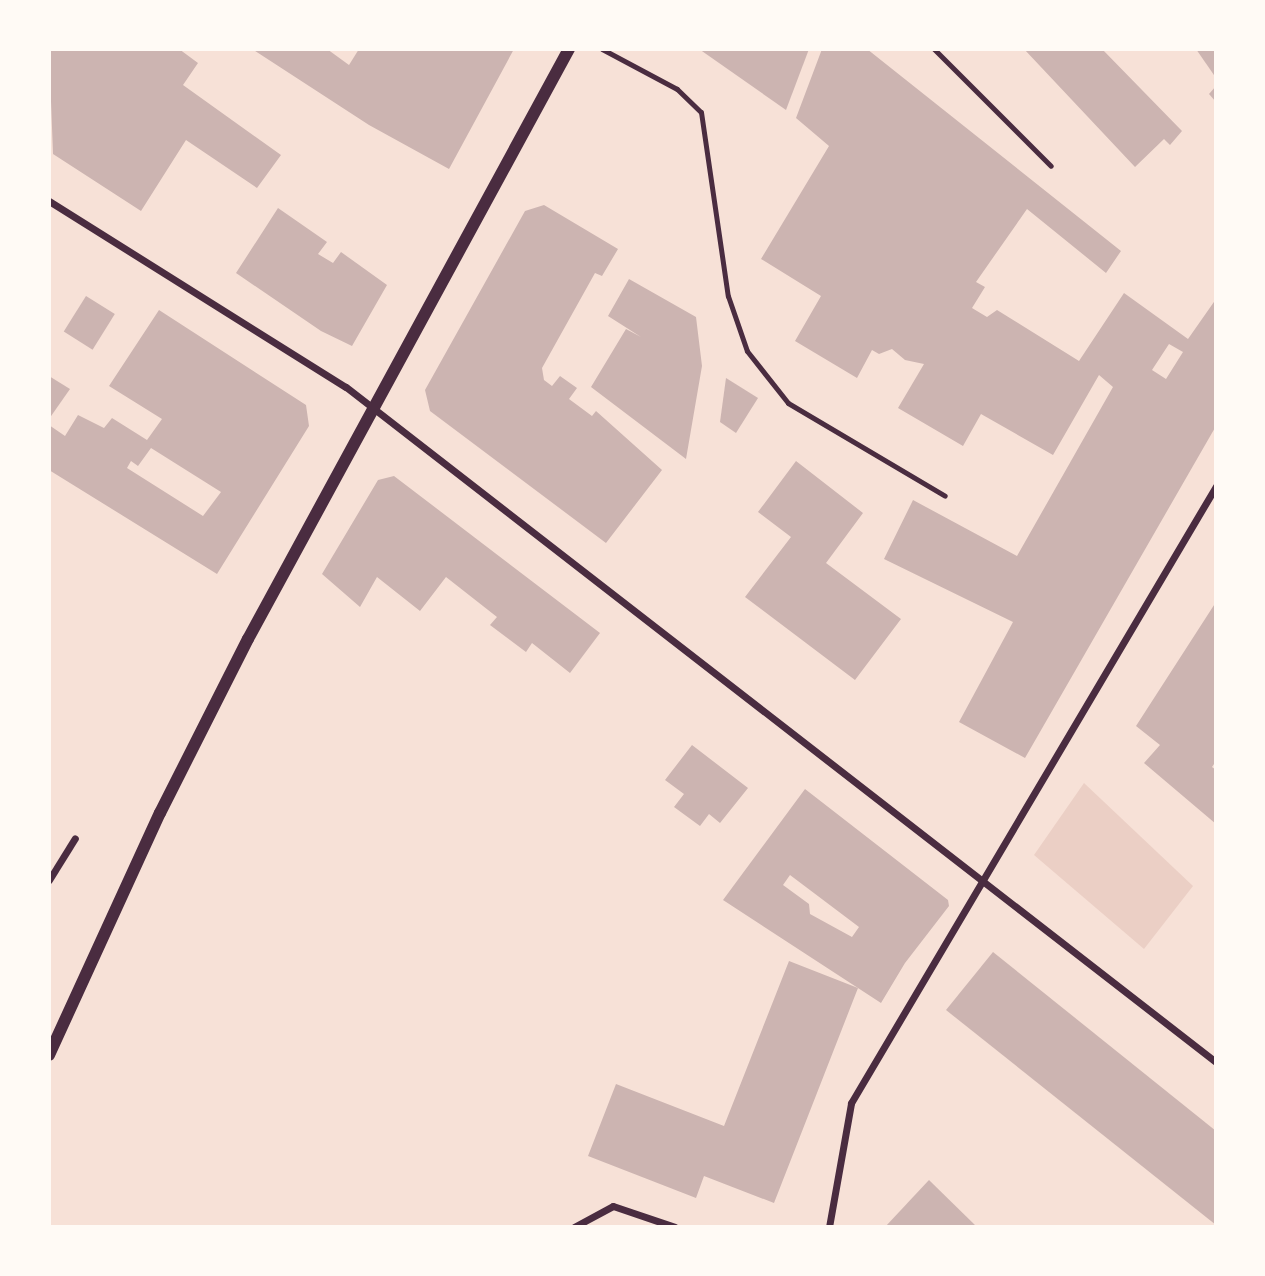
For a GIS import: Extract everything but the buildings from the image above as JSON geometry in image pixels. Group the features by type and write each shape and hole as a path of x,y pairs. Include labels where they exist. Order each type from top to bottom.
{"street":[{"path":"49,1055 160,813 373,406 569,49"},
{"path":"49,201 373,406 1216,1062"},
{"path":"829,1227 852,1103 986,881 1216,485"},
{"path":"49,880 75,838"},
{"path":"574,1227 613,1206 675,1227"}],"lane":[{"path":"602,49 677,89 701,113 728,296 747,351 788,403 945,496"},
{"path":"934,49 1051,166"}],"shaded area":[{"path":"1084,783 1193,886 1144,949 1034,855"}]}
